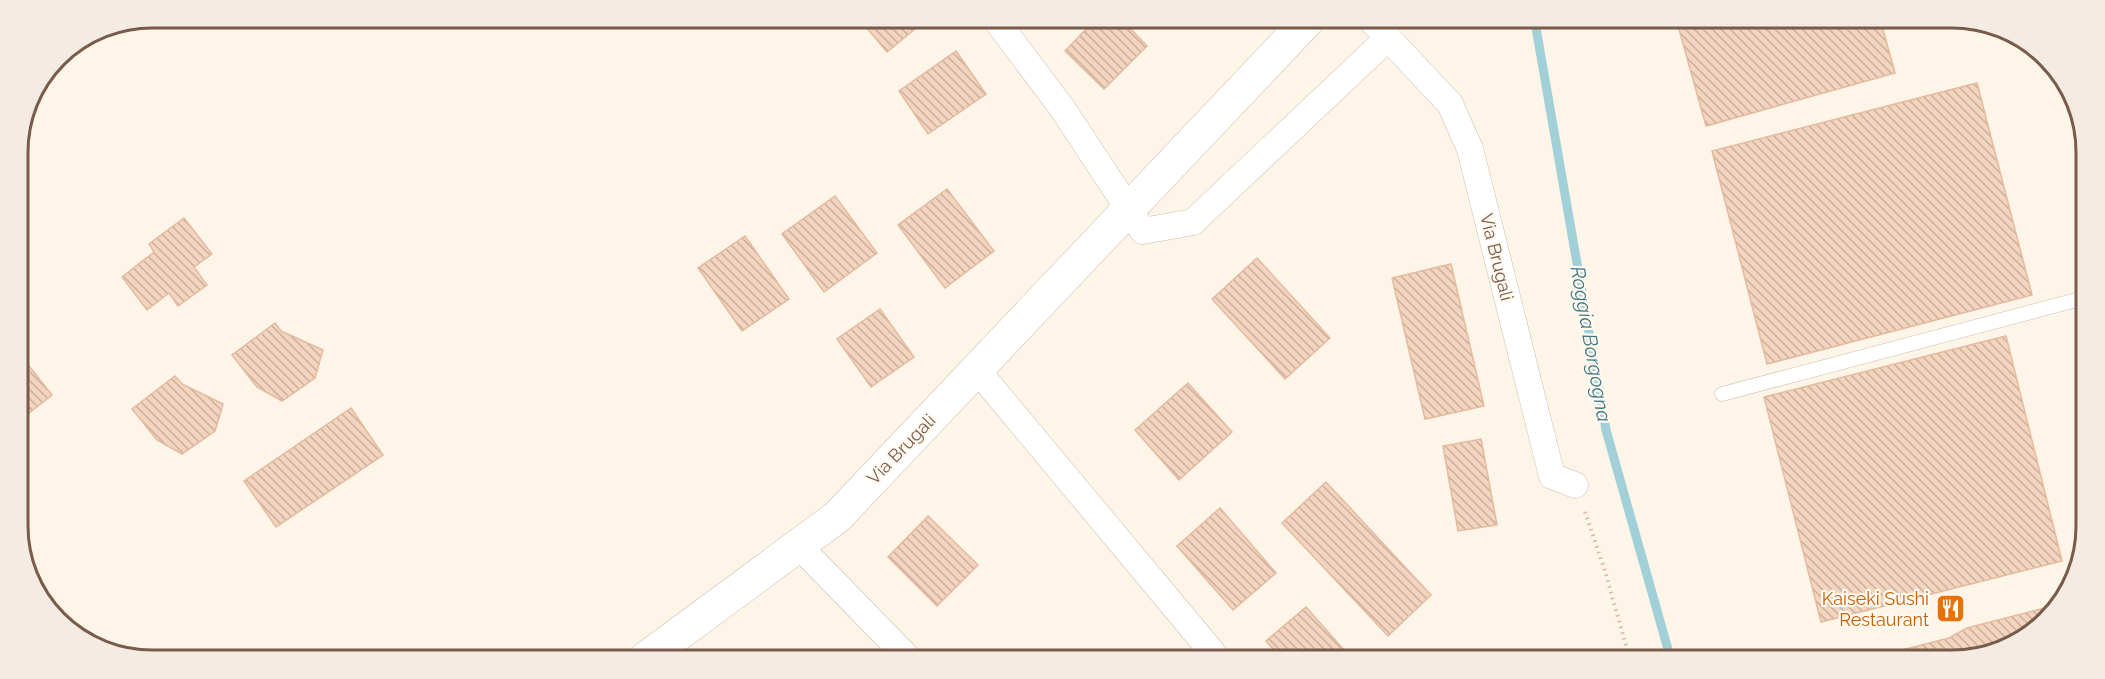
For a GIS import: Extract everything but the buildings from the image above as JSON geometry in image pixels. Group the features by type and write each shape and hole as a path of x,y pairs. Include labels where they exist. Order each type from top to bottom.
{"street":[{"name":"Via Brugali","path":"665,650 837,517 1300,28"},
{"path":"1002,29 1062,108 1129,209"},
{"name":"Via Brugali","path":"1129,209 1143,231 1193,222 1380,30 1450,104 1470,149 1552,476 1575,486"},
{"path":"977,370 1210,650"},
{"path":"799,546 900,650"}],"lane":[{"path":"1722,394 2076,300"}],"path":[{"path":"1575,486 1605,571 1627,650"}],"waterway":[{"name":"Roggia Borgogna","path":"1536,28 1606,430 1668,650"}],"place":[{"name":"Kaiseki Sushi Restaurant","path":"1950,608"}]}
